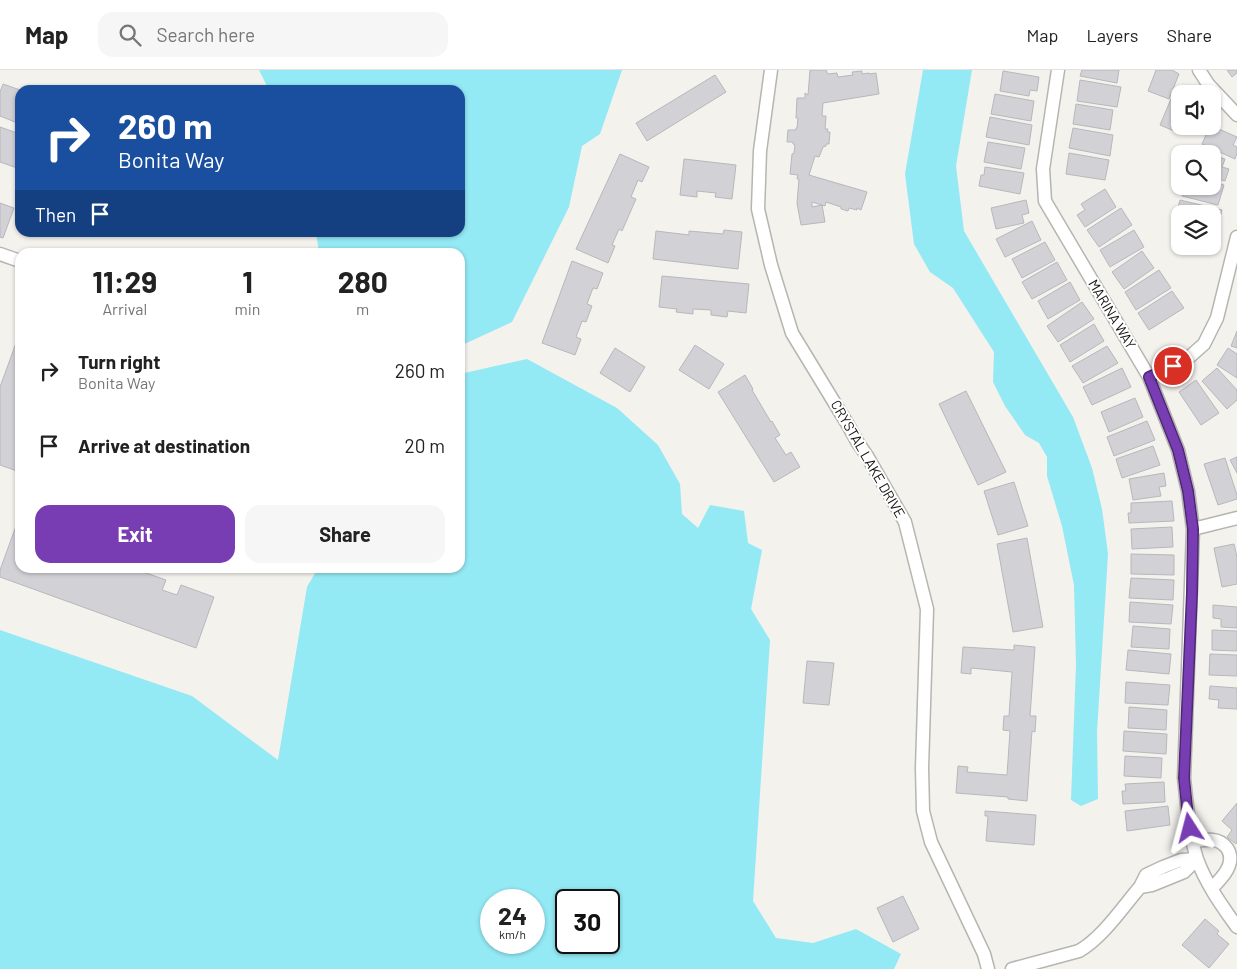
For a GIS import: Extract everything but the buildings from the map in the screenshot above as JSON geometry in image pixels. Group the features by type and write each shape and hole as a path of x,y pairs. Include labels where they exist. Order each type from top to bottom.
{"street":[{"name":"CRYSTAL LAKE DRIVE","path":"771,70 760,151 758,209 771,265 792,333 905,522 927,609 922,760 923,811 931,842 984,954 988,969"},
{"name":"MARINA WAY","path":"1058,70 1043,169 1045,201 1149,377 1178,450 1188,491 1193,529 1184,778 1188,817 1198,860 1218,900 1237,927"},
{"path":"1199,70 1208,84 1237,115"},
{"path":"1149,377 1186,360 1204,344 1217,318 1237,237"},
{"path":"0,254 15,259"},
{"path":"1193,529 1237,518"},
{"path":"1193,841 1214,840 1224,844 1232,857 1231,864 1212,888"},
{"path":"1012,969 1079,951 1088,946 1098,937 1140,887 1146,875 1181,860 1198,860"}],"water":[{"path":"259,70 622,70 600,134 582,146 569,207 512,322 465,344 465,248 318,248 317,237 465,237 465,85 266,85"},
{"path":"923,70 972,70 956,166 964,231 1073,417 1092,468 1102,509 1108,554 1097,732 1098,799 1081,806 1071,800 1076,665 1074,585 1062,526 1047,476 1047,457 1039,443 1025,435 1005,406 993,382 994,352 953,288 930,272 914,244 905,174"},
{"path":"527,359 617,408 658,445 680,484 682,514 698,528 710,505 744,511 748,543 762,550 751,609 770,640 753,901 776,938 813,943 856,929 901,954 894,969 0,969 0,630 192,696 278,760 307,587 315,573 465,573 465,373"}],"route":[{"path":"1173,366 1149,377 1178,450 1188,491 1193,529 1184,778 1190,828"}]}
